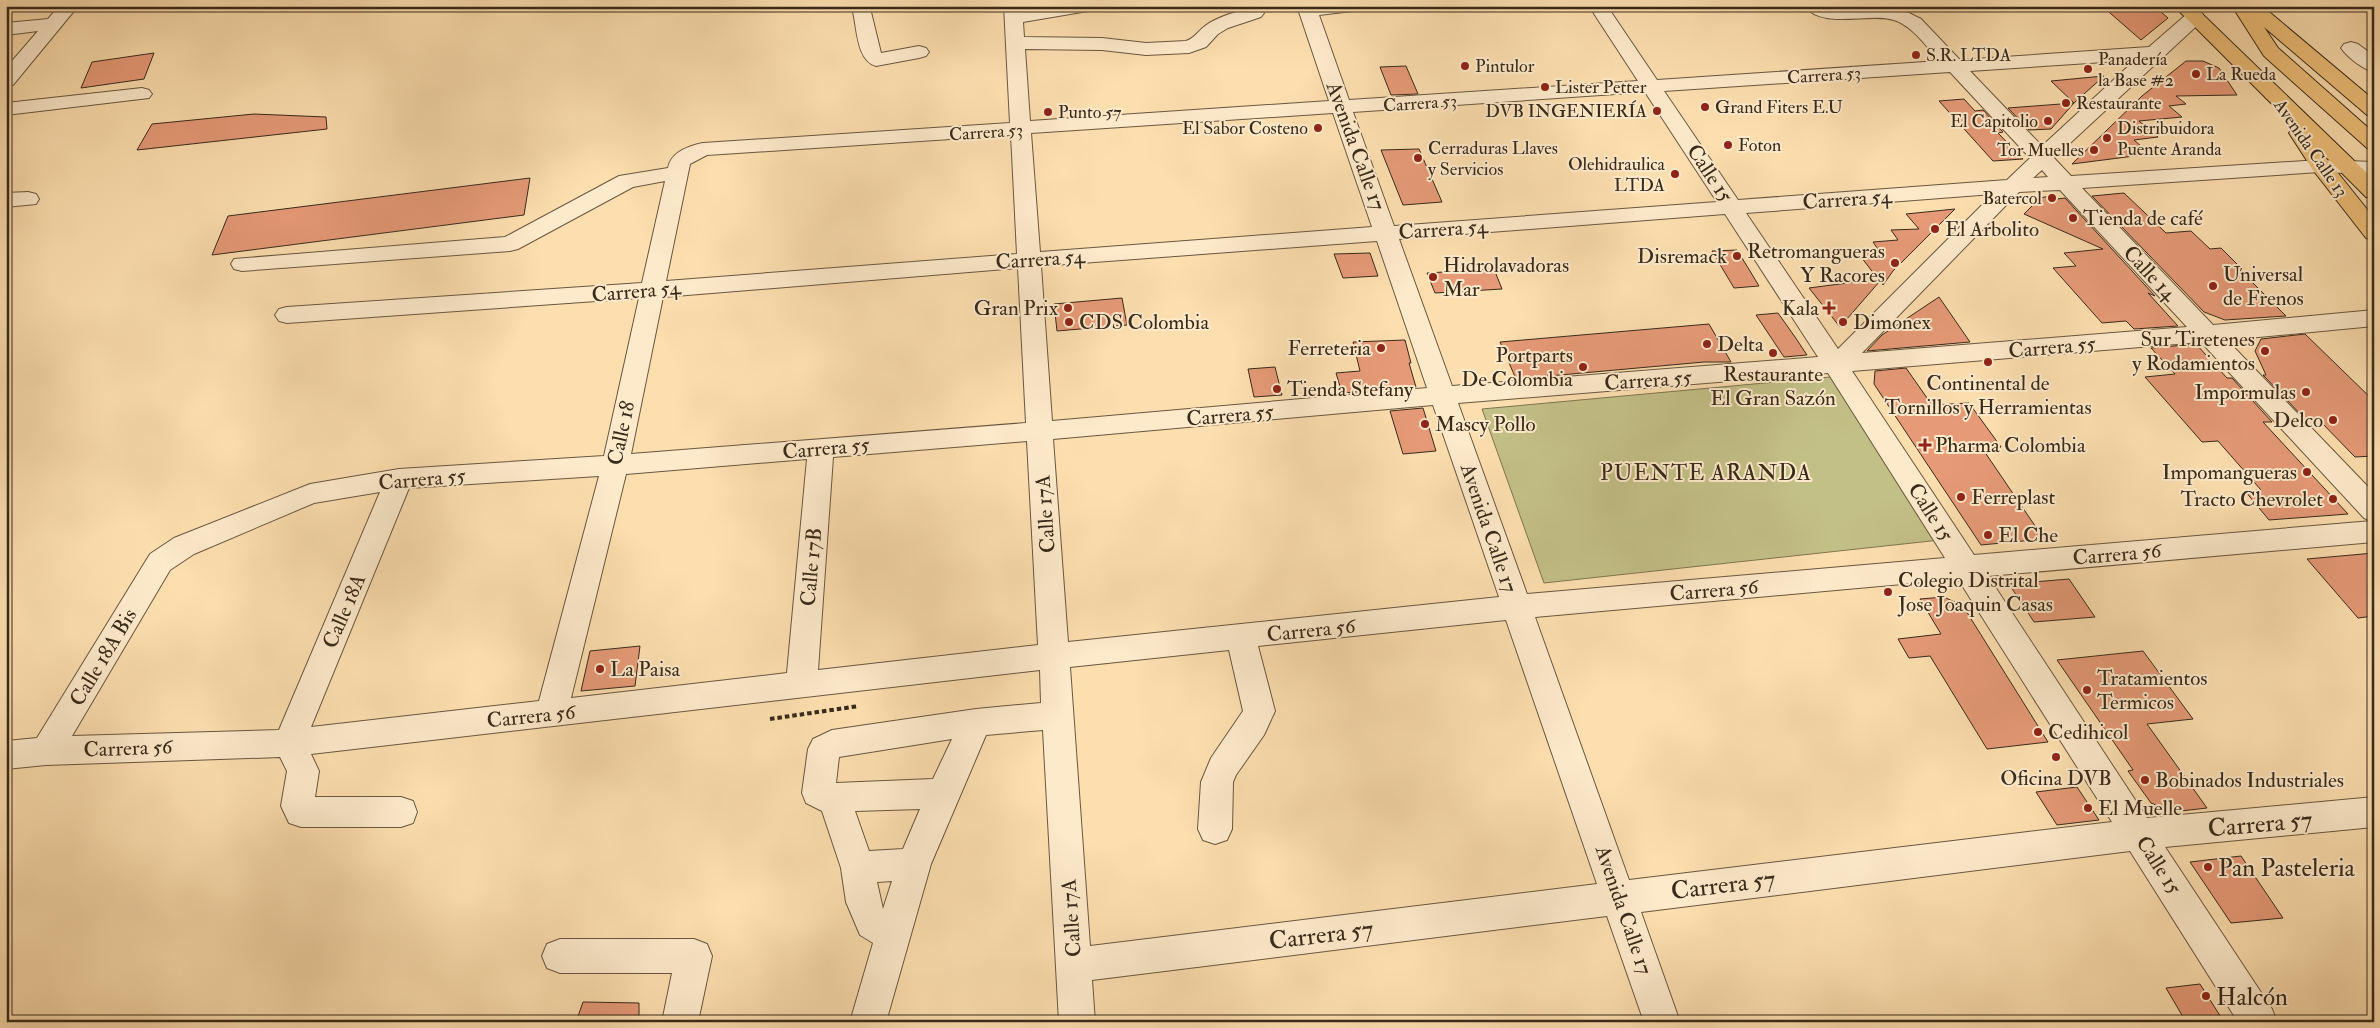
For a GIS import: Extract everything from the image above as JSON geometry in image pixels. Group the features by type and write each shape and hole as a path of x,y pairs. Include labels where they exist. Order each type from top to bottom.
{"main road":[{"name":"Avenida Calle 13","path":"2241,6 2271,52 2374,144"},
{"path":"2250,6 2372,107"},
{"name":"Avenida Calle 13","path":"2189,12 2268,86 2374,192"},
{"name":"Avenida Calle 13","path":"2268,86 2320,166 2374,233"}],"street":[{"path":"9,74 69,6"},
{"path":"858,6 862,12 872,55 876,60 919,52"},
{"path":"1014,22 1088,6"},
{"path":"1307,9 1355,6"},
{"name":"Calle 15","path":"1598,6 1836,365 2140,834 2259,1022"},
{"name":"Calle 14","path":"1814,6 1835,14 1882,13 1904,17 1914,23 2066,182 2205,334 2374,511"},
{"name":"Avenida Calle 17","path":"1307,9 1387,233 1516,607 1620,897 1662,1022"},
{"path":"1836,365 2042,158 2152,53 2189,12"},
{"path":"1014,22 1110,44 1146,49 1189,47 1199,44 1211,30 1221,24 1255,13"},
{"name":"Calle 17A","path":"1014,22 1077,1022"},
{"path":"6,29 54,24"},
{"path":"2374,47 2351,48 2374,66"},
{"name":"Carrera 53","path":"242,264 510,244 627,181 683,164 703,150 2152,53"},
{"path":"6,108 142,94"},
{"name":"Calle 18","path":"551,714 615,465 652,289 683,164"},
{"name":"Carrera 54","path":"287,314 537,299 2066,182 2320,166 2374,168"},
{"path":"6,200 28,198"},
{"name":"Carrera 55","path":"160,562 184,546 310,494 399,479 615,465 1040,432 1443,395 1836,365 2374,318"},
{"name":"Calle 17B","path":"801,686 821,448"},
{"name":"Calle 18A","path":"289,743 399,479"},
{"name":"Carrera 56","path":"6,755 46,751 289,743 1054,656 1516,607 2374,531"},
{"name":"Calle 18A Bis","path":"46,751 160,562"},
{"path":"1215,830 1216,782 1222,768 1254,724 1259,712 1241,637"},
{"path":"943,793 826,798 818,793 824,749 832,744 976,722 1058,715"},
{"path":"868,1022 914,864 943,793 976,722"},
{"path":"289,743 303,772 297,806 300,812 401,812"},
{"path":"834,798 858,868 863,902 872,923 893,935"},
{"name":"Carrera 57","path":"1074,965 2140,834 2374,812"},
{"path":"858,868 914,864"},
{"path":"560,956 694,956 680,1022"}],"shaded area":[{"path":"1841,376 1940,540 1544,583 1482,409"}],"building":[{"path":"2102,6 2154,6 2168,18 2141,40"},
{"path":"154,53 144,79 81,88 92,62"},
{"path":"2186,61 2203,61 2219,68 2237,95 2176,96 2186,104 2169,106 2182,117 2139,121 2158,137 2134,140 2150,154 2072,164 2142,96"},
{"path":"1406,66 1418,94 1391,95 1380,67"},
{"path":"2104,76 2074,103 2051,81"},
{"path":"1964,99 1975,111 1983,110 2003,132 1998,133 2023,159 1993,161 1939,101"},
{"path":"2074,103 2051,129 2029,130 2008,108"},
{"path":"254,114 326,117 327,129 137,150 152,124"},
{"path":"1419,149 1442,202 1403,205 1381,150"},
{"path":"530,178 524,215 212,255 228,216"},
{"path":"2124,193 2166,233 2191,231 2210,249 2221,248 2286,316 2225,320 2204,312 2092,196"},
{"path":"2050,196 2057,199 2065,198 2155,296 2148,293 2178,326 2134,329 2126,321 2102,323 2053,268 2076,266 2064,253 2103,249 2024,214 2040,198"},
{"path":"1955,209 1893,271 1883,285 1880,281 1840,327 1809,288 1878,279 1858,253 1879,251 1873,242 1898,240 1891,230 1919,229 1906,214"},
{"path":"1737,250 1759,286 1734,288 1712,251"},
{"path":"1370,253 1378,276 1343,278 1334,254"},
{"path":"1494,269 1502,289 1435,293 1427,273"},
{"path":"1939,297 1970,342 1867,351 1882,335"},
{"path":"1122,298 1127,325 1057,331 1054,304"},
{"path":"1778,313 1807,355 1784,357 1756,315"},
{"path":"1709,324 1731,362 1704,362 1516,379 1500,342"},
{"path":"2305,334 2374,401 2374,456 2355,457 2318,419 2306,420 2263,375 2266,375 2255,351 2261,339"},
{"path":"1405,340 1416,387 1342,393 1336,373 1360,371 1353,342"},
{"path":"2196,344 2227,378 2232,378 2272,422 2263,422 2348,514 2269,520 2245,491 2261,490 2218,441 2202,442 2145,377 2175,374 2151,348"},
{"path":"1275,367 1282,395 1254,397 1248,369"},
{"path":"1906,368 1932,405 1969,403 2001,447 1982,448 2044,539 1981,545 1874,384 1875,371"},
{"path":"1423,408 1436,451 1403,454 1390,411"},
{"path":"2374,553 2374,616 2358,618 2307,559"},
{"path":"2069,579 2095,617 2034,622 2009,584"},
{"path":"1944,597 1963,606 2048,742 1987,749 1930,656 1909,658 1898,639 1941,634 1920,599"},
{"path":"640,646 635,686 581,691 590,651"},
{"path":"2143,651 2193,719 2147,724 2207,808 2172,812 2151,803 2128,771 2133,770 2057,660"},
{"path":"2077,787 2099,820 2057,825 2036,792"},
{"path":"2241,856 2283,918 2231,923 2190,862"},
{"path":"2200,984 2224,1022 2186,1022 2166,988"},
{"path":"583,1002 639,1003 639,1022 576,1022"}],"place":[{"name":"S.R. LTDA","path":"1916,55"},
{"name":"Pintulor","path":"1465,66"},
{"name":"Panadería la Base #2","path":"2088,69"},
{"name":"La Rueda","path":"2196,74"},
{"name":"Lister Petter","path":"1545,87"},
{"name":"Restaurante","path":"2066,103"},
{"name":"Grand Fiters E.U","path":"1705,107"},
{"name":"DVB INGENIERÍA","path":"1657,111"},
{"name":"Punto 57","path":"1048,112"},
{"name":"El Capitolio","path":"2048,121"},
{"name":"El Sabor Costeno","path":"1318,128"},
{"name":"Distribuidora Puente Aranda","path":"2107,138"},
{"name":"Foton","path":"1728,145"},
{"name":"Tor Muelles","path":"2094,150"},
{"name":"Cerraduras Llaves y Servicios","path":"1418,158"},
{"name":"Olehidraulica LTDA","path":"1675,174"},
{"name":"Batercol","path":"2052,198"},
{"name":"Tienda de café","path":"2073,218"},
{"name":"El Arbolito","path":"1935,229"},
{"name":"Disremack","path":"1737,256"},
{"name":"Retromangueras Y Racores","path":"1895,263"},
{"name":"Hidrolavadoras Mar","path":"1433,277"},
{"name":"Universal de Frenos","path":"2213,286"},
{"name":"Gran Prix","path":"1068,308"},
{"name":"Kala","path":"1829,308"},
{"name":"CDS Colombia","path":"1069,322"},
{"name":"Dimonex","path":"1843,322"},
{"name":"Delta","path":"1707,344"},
{"name":"Ferreteria","path":"1381,348"},
{"name":"Sur Tiretenes y Rodamientos","path":"2265,351"},
{"name":"Restaurante El Gran Sazón","path":"1773,353"},
{"name":"Continental de Tornillos y Herramientas","path":"1988,362"},
{"name":"Portparts De Colombia","path":"1583,367"},
{"name":"Tienda Stefany","path":"1277,389"},
{"name":"Impormulas","path":"2306,392"},
{"name":"Delco","path":"2333,420"},
{"name":"Mascy Pollo","path":"1425,424"},
{"name":"Pharma Colombia","path":"1925,445"},
{"name":"Impomangueras","path":"2307,472"},
{"name":"Ferreplast","path":"1961,497"},
{"name":"Tracto Chevrolet","path":"2333,499"},
{"name":"El Che","path":"1988,535"},
{"name":"Colegio Distrital Jose Joaquin Casas","path":"1888,592"},
{"name":"La Paisa","path":"600,669"},
{"name":"Tratamientos Termicos","path":"2087,690"},
{"name":"Cedihicol","path":"2038,732"},
{"name":"Oficina DVB","path":"2056,757"},
{"name":"Bobinados Industriales","path":"2145,780"},
{"name":"El Muelle","path":"2088,808"},
{"name":"Pan Pasteleria","path":"2208,867"},
{"name":"Halcón","path":"2206,996"}],"district":[{"name":"PUENTE ARANDA","path":"1706,472"}]}
